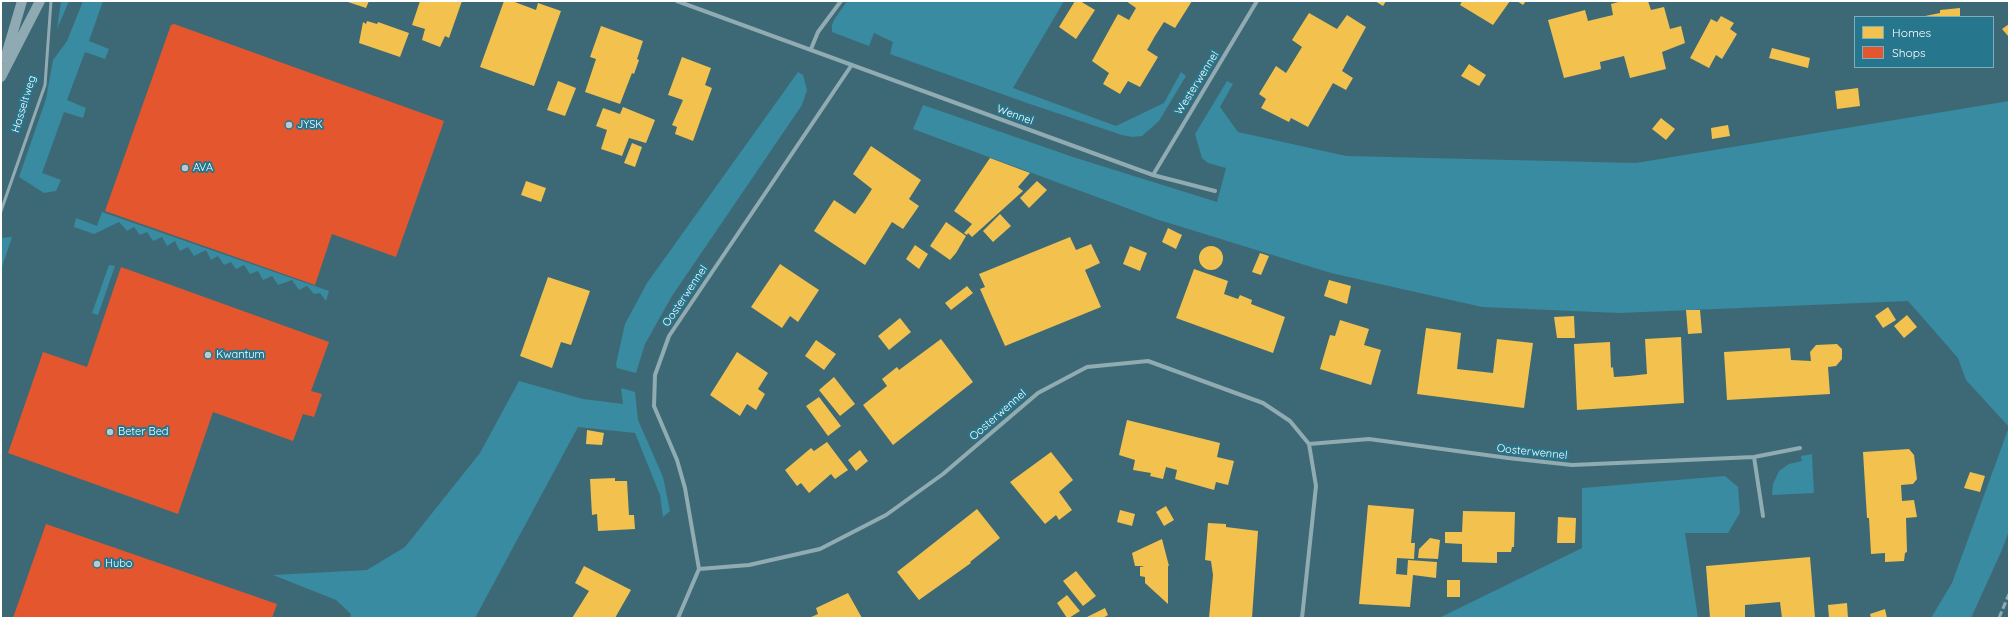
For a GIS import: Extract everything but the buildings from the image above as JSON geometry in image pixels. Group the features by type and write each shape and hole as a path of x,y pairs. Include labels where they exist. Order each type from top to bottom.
{"main road":[{"path":"1,75 22,1"},
{"path":"1,75 40,1"}],"street":[{"name":"Wennel","path":"677,1 811,49 851,66 1153,175 1215,191"},
{"path":"811,49 818,32 841,1"},
{"name":"Westerwennel","path":"1153,175 1257,1"},
{"name":"Oosterwennel","path":"851,66 669,336 655,375 654,406 677,460 685,488 700,569 749,565 820,549 886,515 943,474 1038,393 1087,367 1148,360 1263,403 1290,421 1309,444 1369,438 1508,458 1572,465 1754,456 1800,448"},
{"path":"1302,618 1316,486 1309,444"},
{"path":"1754,456 1763,516"},
{"path":"678,618 700,569"}],"lane":[{"name":"Hasseltweg","path":"1,211 45,85 51,1"}],"shaded area":[{"path":"61,1 69,1 57,29"},
{"path":"83,1 103,1 89,41 109,49 105,59 85,52 67,100 86,108 83,118 64,112 42,173 61,180 56,191 44,193 19,177 46,99 53,60 67,41"},
{"path":"847,1 1064,1 1013,88 1116,126 1164,103 1181,72 1186,76 1159,121 1142,136 1132,137 1122,135 890,54 893,42 874,33 869,46 832,32 834,20"},
{"path":"798,72 803,75 807,90 802,105 672,296 645,344 636,373 617,368 616,364 625,324 647,283"},
{"path":"1227,81 1233,84 1220,107 1238,132 1346,156 1636,163 2009,101 2009,427 1966,380 1958,358 1908,301 1619,313 1482,307 1331,273 1159,220 913,129 923,105 1073,157 1217,202 1226,168 1208,163 1202,158 1195,134"},
{"path":"102,212 329,291 326,301 320,293 314,294 307,286 299,290 292,280 278,285 272,276 263,280 258,271 250,274 244,265 236,269 231,262 224,265 218,256 211,260 206,250 194,256 188,247 180,251 175,241 167,246 162,237 153,241 147,232 140,235 134,227 127,231 119,222 94,234 74,227 76,218 97,226"},
{"path":"12,237 1,270 1,238"},
{"path":"109,265 115,266 98,315 92,313"},
{"path":"519,381 583,399 623,404 621,388 635,392 638,420 663,477 670,511 663,517 660,495 635,433 578,427 475,618 350,618 351,614 336,600 273,575 367,570 405,547 480,453"},
{"path":"2009,427 2009,531 2001,552 1971,618 1931,618 1952,583"},
{"path":"1812,454 1814,493 1772,495 1773,484 1779,471 1789,464 1802,461 1801,456"},
{"path":"1725,476 1738,487 1740,513 1728,533 1685,533 1698,618 1439,618 1582,548 1582,488"}],"railway":[{"path":"1999,618 2009,594"}],"place":[{"name":"JYSK","path":"289,125"},
{"name":"AVA","path":"185,168"},
{"name":"Kwantum","path":"208,355"},
{"name":"Beter Bed","path":"110,432"},
{"name":"Hubo","path":"97,564"}]}
